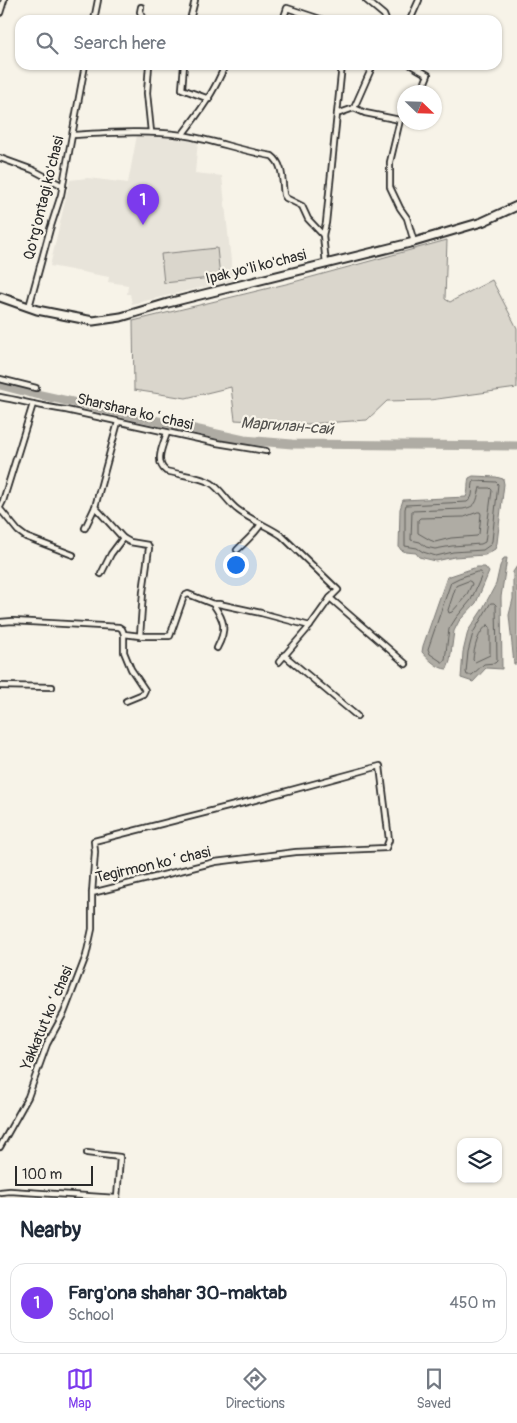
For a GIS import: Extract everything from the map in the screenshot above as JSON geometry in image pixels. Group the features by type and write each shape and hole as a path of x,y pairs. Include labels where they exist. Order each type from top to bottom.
{"main road":[{"name":"Ipak yo'li ko'chasi","path":"0,297 54,314 93,321 121,317 168,303 414,242 482,222 517,206"}],"street":[{"path":"0,13 4,0"},
{"path":"95,15 98,0"},
{"path":"191,15 195,0"},
{"path":"366,0 384,15"},
{"path":"412,15 419,0"},
{"path":"141,8 142,15"},
{"path":"285,15 287,8 308,15"},
{"name":"Qo'rg'ontagi ko'chasi","path":"29,307 63,186 84,70"},
{"path":"149,70 147,93 151,132"},
{"path":"184,70 182,89 209,99"},
{"path":"182,135 209,99 223,70"},
{"path":"326,264 323,235 326,223 341,70"},
{"path":"354,108 371,70"},
{"path":"419,70 428,75 424,85"},
{"path":"337,114 354,108 365,113 400,120 390,162 390,188 407,218 414,242"},
{"path":"73,134 151,132 182,135 272,156 278,161 281,170 284,196 302,206 308,219 323,235"},
{"path":"0,158 33,170 63,186"},
{"path":"0,379 36,388"},
{"name":"Sharshara koʻchasi","path":"0,397 167,433 266,451"},
{"path":"33,404 0,508 18,531 26,537 73,555"},
{"path":"85,528 95,507 118,422"},
{"path":"167,433 160,459 161,468 213,484 228,502 240,512 272,528 282,536 338,590 279,662"},
{"path":"95,507 123,538 130,542 148,545 140,636"},
{"path":"237,550 252,537 261,524"},
{"path":"101,574 110,554 123,538"},
{"path":"124,634 170,636 184,596 188,594 213,604 261,613 310,626"},
{"path":"330,598 406,664"},
{"path":"213,604 224,624 222,638 217,648"},
{"path":"0,622 13,621 119,627 124,634 124,652 145,690 143,694 126,702"},
{"path":"284,655 357,716"},
{"path":"0,686 52,687"},
{"name":"Tegirmon koʻchasi","path":"380,766 389,840 386,848 296,852 223,861 92,893 94,841 380,766"},
{"name":"Yakkatut koʻchasi","path":"0,1147 28,1097 47,1044 64,1013 86,956 92,929 92,893"},
{"path":"0,1192 10,1191 117,1198 120,1157 87,1153"}],"shaded area":[{"path":"137,135 198,141 195,173 222,176 233,280 132,304 130,294 127,294 128,285 108,282 109,277 50,266 70,180 88,178 128,183"},
{"path":"447,240 445,299 450,302 492,280 517,328 517,388 430,400 387,401 367,420 308,424 235,420 231,387 186,398 134,390 133,321 290,283"},
{"path":"217,248 220,277 164,283 161,254"}],"water":[{"path":"473,476 503,479 504,484 495,549 485,555 454,557 436,561 419,557 416,553 401,550 399,547 400,509 403,500 466,497 469,478"},
{"path":"504,558 507,558 501,597 502,669 486,668 473,682 461,678 463,652 468,631 496,584"},
{"path":"517,566 517,664 514,664 509,615 513,599 513,572"},
{"path":"477,567 485,567 489,572 476,603 459,621 454,631 450,661 447,669 444,669 424,655 422,652 423,646 447,577"}],"waterway":[{"name":"Маргилан-сай","path":"0,385 244,440 292,444 517,446"}],"place":[{"name":"Farg'ona shahar 30-maktab","path":"143,225"}]}
